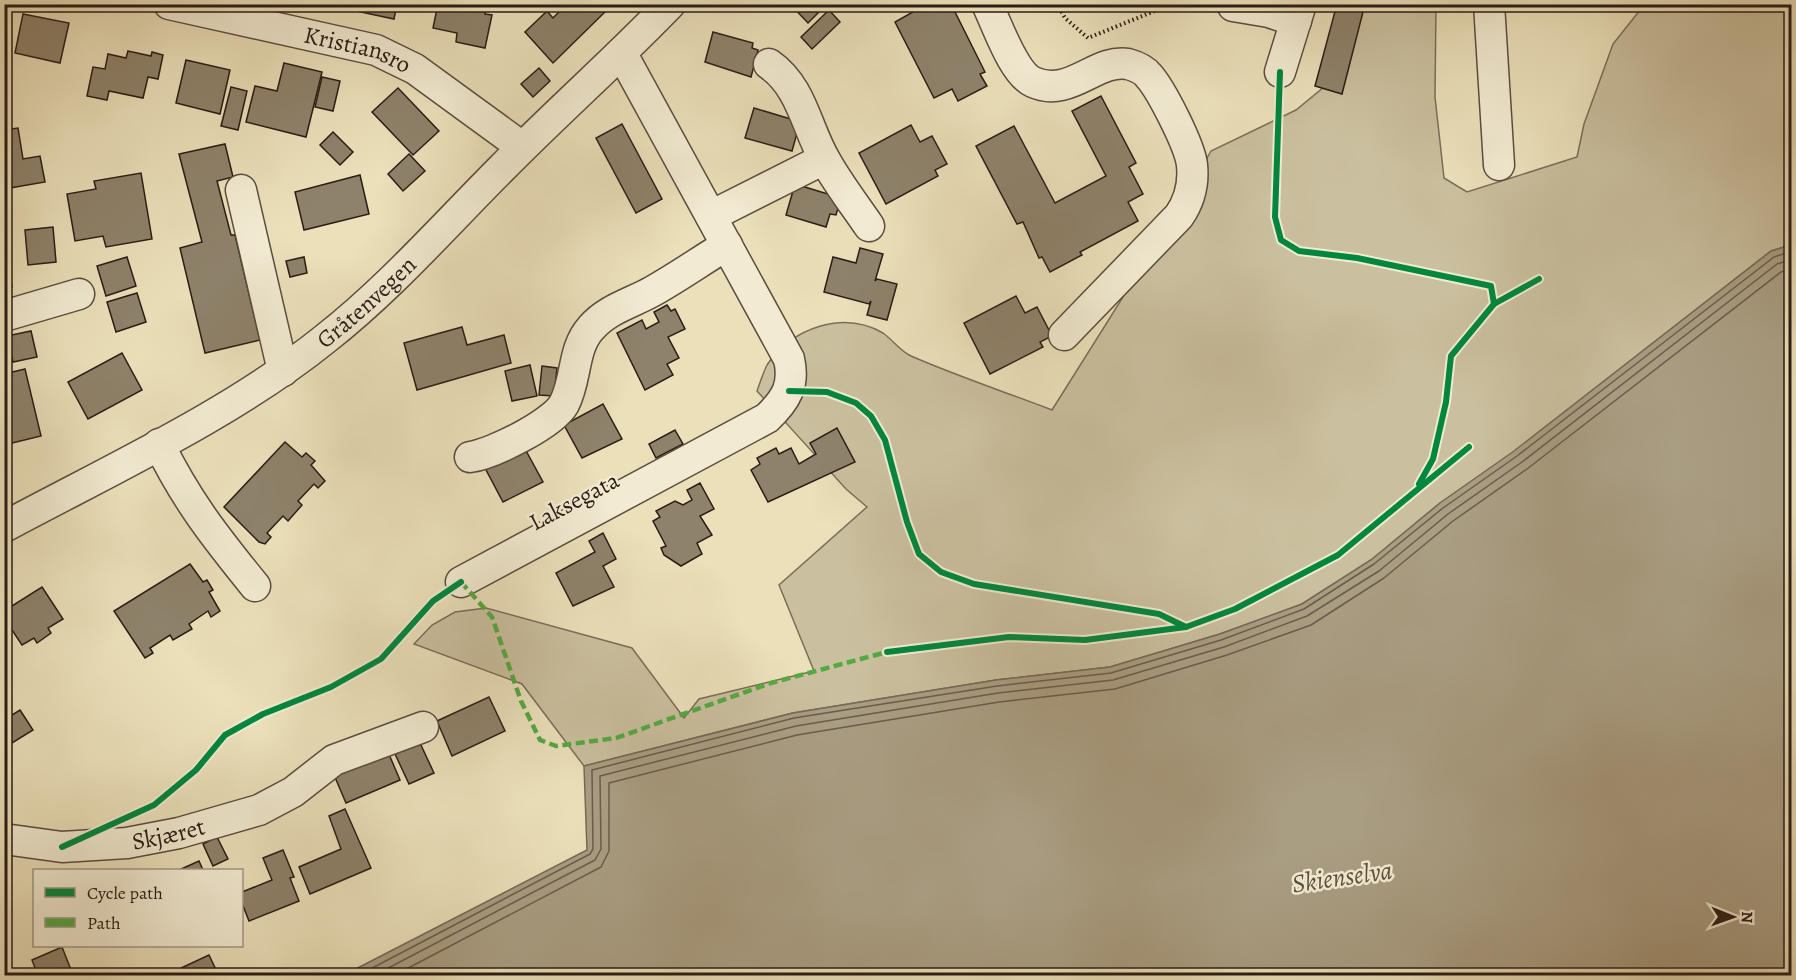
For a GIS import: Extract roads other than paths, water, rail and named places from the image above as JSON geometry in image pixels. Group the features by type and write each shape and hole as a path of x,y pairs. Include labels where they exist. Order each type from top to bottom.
{"street":[{"name":"Kristiansro","path":"169,4 376,50 415,69 522,147"},
{"name":"Gråtenvegen","path":"4,527 159,444 282,371 326,339 371,299 522,147 622,54 670,4"},
{"path":"987,4 1022,73 1032,81 1046,84 1069,84 1117,64 1130,64 1147,73 1190,155 1190,197 1179,216 1064,335"},
{"path":"1489,4 1499,165"},
{"path":"1233,6 1269,12 1298,13 1280,72"},
{"name":"Laksegata","path":"461,582 767,418 780,406 789,391 793,375 789,359 622,54"},
{"path":"769,64 783,74 804,109 824,159 869,226"},
{"path":"711,216 824,159"},
{"path":"241,190 282,371"},
{"path":"470,457 501,446 548,421 563,406 577,352 590,328 609,312 653,291 727,245"},
{"path":"4,316 79,294"},
{"path":"159,444 180,488 205,525 255,586"},
{"name":"Skjæret","path":"4,839 62,847 128,843 179,833 259,810 292,792 333,760 423,727"}],"water":[{"name":"Skienselva","path":"1791,245 1791,975 344,975 587,850 584,766 793,713 996,680 1110,667 1220,634 1302,604 1371,560 1440,503 1514,451 1771,251"}]}
